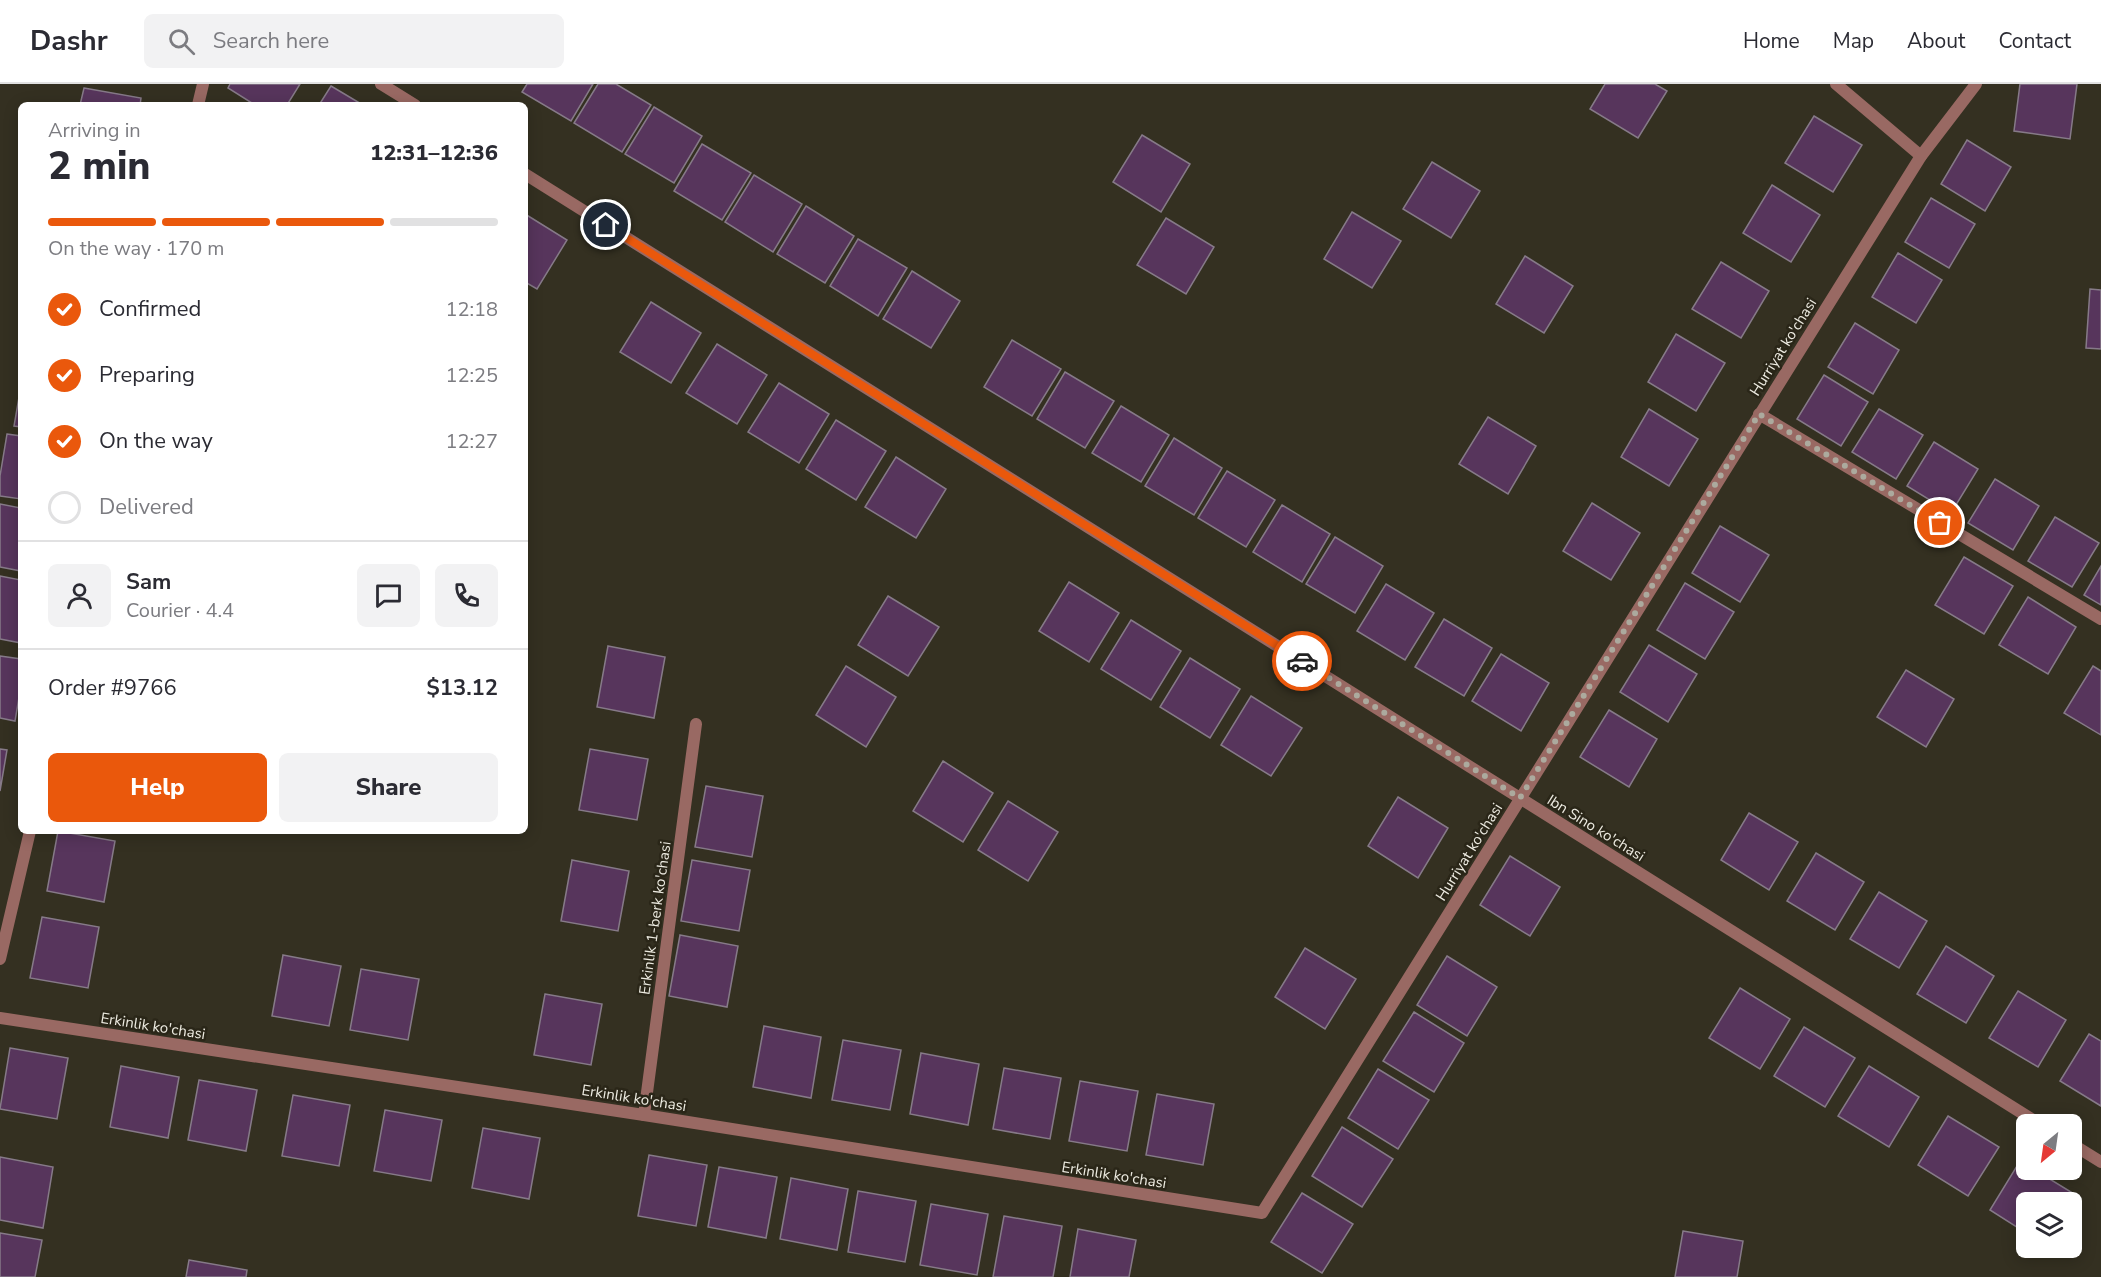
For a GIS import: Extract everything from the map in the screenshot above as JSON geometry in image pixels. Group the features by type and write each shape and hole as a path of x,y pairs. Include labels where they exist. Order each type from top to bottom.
{"street":[{"path":"199,102 203,84"},
{"path":"381,84 410,102"},
{"path":"1836,84 1921,156"},
{"name":"Hurriyat ko'chasi","path":"1262,1213 1921,156 1976,84"},
{"name":"Ibn Sino ko'chasi","path":"528,176 2023,1114"},
{"path":"1759,414 2101,619"},
{"name":"Erkinlik 1-berk ko'chasi","path":"644,1115 696,724"},
{"path":"0,959 29,834"},
{"name":"Erkinlik ko'chasi","path":"0,1017 644,1115 1262,1213"},
{"path":"2082,1150 2101,1162"}],"building":[{"path":"230,84 300,84 289,102 250,102 228,88"},
{"path":"527,84 593,84 571,121 522,92"},
{"path":"598,84 616,84 651,105 622,152 574,123"},
{"path":"1605,84 1655,84 1667,91 1638,138 1590,109"},
{"path":"2020,84 2077,84 2070,139 2014,131"},
{"path":"331,86 358,102 321,102"},
{"path":"84,88 141,98 140,102 81,102"},
{"path":"654,107 702,136 674,183 625,154"},
{"path":"1814,116 1862,145 1833,192 1785,163"},
{"path":"1142,135 1190,164 1161,212 1113,182"},
{"path":"1967,140 2011,167 1985,211 1941,184"},
{"path":"702,144 751,173 722,220 674,191"},
{"path":"1432,162 1480,191 1451,238 1403,209"},
{"path":"754,175 802,204 773,252 725,222"},
{"path":"1772,185 1820,215 1791,262 1743,233"},
{"path":"1931,198 1975,224 1949,268 1905,242"},
{"path":"806,206 854,236 825,283 777,254"},
{"path":"1352,212 1401,241 1372,288 1324,259"},
{"path":"528,216 567,240 537,289 528,284"},
{"path":"1166,218 1214,247 1186,294 1137,265"},
{"path":"858,239 907,268 878,316 830,286"},
{"path":"1898,253 1942,280 1916,323 1872,297"},
{"path":"1525,256 1573,286 1544,333 1496,304"},
{"path":"1721,262 1769,291 1741,338 1692,309"},
{"path":"912,271 960,301 931,348 883,319"},
{"path":"2090,289 2101,290 2101,349 2086,348"},
{"path":"651,302 701,333 671,383 620,352"},
{"path":"1855,323 1899,350 1873,394 1828,367"},
{"path":"1676,334 1725,363 1696,411 1648,382"},
{"path":"1012,340 1061,369 1032,416 984,387"},
{"path":"717,344 767,375 737,424 686,393"},
{"path":"1065,372 1114,401 1085,448 1037,419"},
{"path":"1824,375 1868,402 1841,446 1797,419"},
{"path":"779,383 829,414 799,463 748,432"},
{"path":"18,403 18,427 14,426"},
{"path":"1121,406 1169,435 1141,482 1092,453"},
{"path":"1649,409 1698,439 1669,486 1621,457"},
{"path":"1879,409 1923,435 1896,479 1852,452"},
{"path":"1488,417 1536,446 1508,494 1459,464"},
{"path":"836,420 886,451 856,500 806,469"},
{"path":"7,434 18,436 18,499 0,496 0,476"},
{"path":"1174,438 1222,468 1194,515 1145,486"},
{"path":"1934,442 1978,469 1951,513 1907,486"},
{"path":"896,457 946,489 916,538 865,507"},
{"path":"1227,471 1275,500 1246,547 1198,518"},
{"path":"1995,479 2039,506 2013,550 1968,523"},
{"path":"1592,503 1640,533 1611,580 1563,551"},
{"path":"0,504 18,507 18,570 0,567"},
{"path":"1282,505 1330,534 1302,582 1253,552"},
{"path":"2055,517 2099,543 2072,587 2028,561"},
{"path":"1720,526 1769,555 1740,602 1692,573"},
{"path":"1335,537 1383,566 1355,613 1306,584"},
{"path":"1964,557 2013,586 1984,634 1935,605"},
{"path":"2101,566 2101,605 2084,595"},
{"path":"0,576 18,579 18,642 0,639"},
{"path":"1069,582 1119,613 1089,662 1039,631"},
{"path":"1685,583 1734,612 1705,659 1657,630"},
{"path":"1386,584 1434,613 1405,660 1357,631"},
{"path":"888,596 939,627 908,676 858,645"},
{"path":"2028,597 2076,627 2048,674 1999,645"},
{"path":"1444,619 1492,648 1464,696 1415,667"},
{"path":"1131,620 1181,651 1151,700 1101,669"},
{"path":"1649,645 1697,674 1668,722 1620,692"},
{"path":"608,646 665,657 654,718 597,707"},
{"path":"1501,654 1549,683 1521,731 1472,701"},
{"path":"0,656 18,659 18,704 15,721 0,718"},
{"path":"1190,658 1240,689 1210,738 1160,707"},
{"path":"846,666 896,697 866,747 816,715"},
{"path":"2093,666 2101,671 2101,735 2064,713"},
{"path":"1906,670 1954,699 1926,747 1877,717"},
{"path":"1251,696 1302,728 1271,776 1221,745"},
{"path":"1609,710 1657,739 1629,787 1580,757"},
{"path":"0,749 7,750 0,791"},
{"path":"590,749 648,759 637,820 579,810"},
{"path":"943,761 993,793 963,842 913,811"},
{"path":"706,786 763,796 752,857 695,847"},
{"path":"1398,797 1448,828 1418,878 1368,846"},
{"path":"1008,801 1058,832 1028,881 978,850"},
{"path":"1749,813 1798,842 1769,890 1721,860"},
{"path":"57,834 75,834 115,841 104,902 47,891"},
{"path":"1816,853 1864,882 1835,930 1787,901"},
{"path":"1510,856 1560,887 1530,936 1480,905"},
{"path":"572,860 629,871 618,931 561,921"},
{"path":"692,860 750,870 739,931 681,921"},
{"path":"1879,892 1927,921 1899,968 1850,939"},
{"path":"42,917 99,927 88,988 30,978"},
{"path":"680,935 738,946 727,1007 669,996"},
{"path":"1946,946 1994,976 1966,1023 1917,994"},
{"path":"1305,948 1356,979 1325,1029 1275,997"},
{"path":"283,955 341,966 329,1026 272,1016"},
{"path":"1447,956 1497,987 1467,1036 1417,1005"},
{"path":"361,969 419,979 408,1040 350,1030"},
{"path":"1740,988 1790,1019 1760,1069 1709,1038"},
{"path":"2018,991 2066,1020 2038,1067 1989,1038"},
{"path":"545,994 602,1004 591,1065 534,1055"},
{"path":"1414,1012 1464,1043 1434,1092 1383,1061"},
{"path":"764,1026 821,1037 811,1098 753,1087"},
{"path":"1804,1027 1855,1058 1825,1107 1774,1076"},
{"path":"2089,1034 2101,1041 2101,1106 2060,1081"},
{"path":"843,1040 901,1050 890,1110 832,1100"},
{"path":"10,1048 68,1058 57,1119 0,1109"},
{"path":"921,1053 979,1064 968,1125 910,1114"},
{"path":"121,1066 179,1077 168,1138 110,1127"},
{"path":"1869,1066 1919,1097 1889,1147 1838,1116"},
{"path":"1004,1068 1061,1078 1050,1139 993,1129"},
{"path":"1378,1069 1429,1100 1398,1149 1348,1118"},
{"path":"199,1080 257,1090 246,1151 188,1140"},
{"path":"1080,1081 1138,1091 1127,1151 1069,1141"},
{"path":"1157,1094 1214,1104 1203,1165 1146,1155"},
{"path":"293,1095 350,1105 339,1166 282,1156"},
{"path":"385,1110 442,1120 431,1181 374,1171"},
{"path":"1948,1116 1999,1147 1968,1196 1918,1165"},
{"path":"1342,1127 1393,1159 1362,1207 1312,1176"},
{"path":"483,1128 540,1138 529,1199 472,1188"},
{"path":"649,1155 707,1165 696,1226 638,1216"},
{"path":"0,1157 53,1167 43,1228 0,1220"},
{"path":"719,1167 777,1177 766,1238 708,1227"},
{"path":"2016,1168 2016,1180 2051,1180 2071,1192 2016,1192 2016,1227 1990,1210"},
{"path":"791,1178 848,1189 837,1250 780,1239"},
{"path":"858,1191 916,1201 905,1262 848,1252"},
{"path":"1302,1193 1353,1224 1322,1273 1271,1242"},
{"path":"931,1204 988,1214 977,1275 920,1265"},
{"path":"1004,1216 1062,1226 1053,1277 993,1277"},
{"path":"1078,1229 1136,1240 1129,1277 1070,1277"},
{"path":"1683,1231 1743,1241 1737,1277 1675,1277"},
{"path":"0,1233 42,1240 35,1277 0,1277"},
{"path":"189,1260 247,1270 246,1277 186,1277"}],"way so far":[{"path":"1302,661 1520,798 1759,414 1940,523"}],"route":[{"path":"606,225 1302,661"}]}
